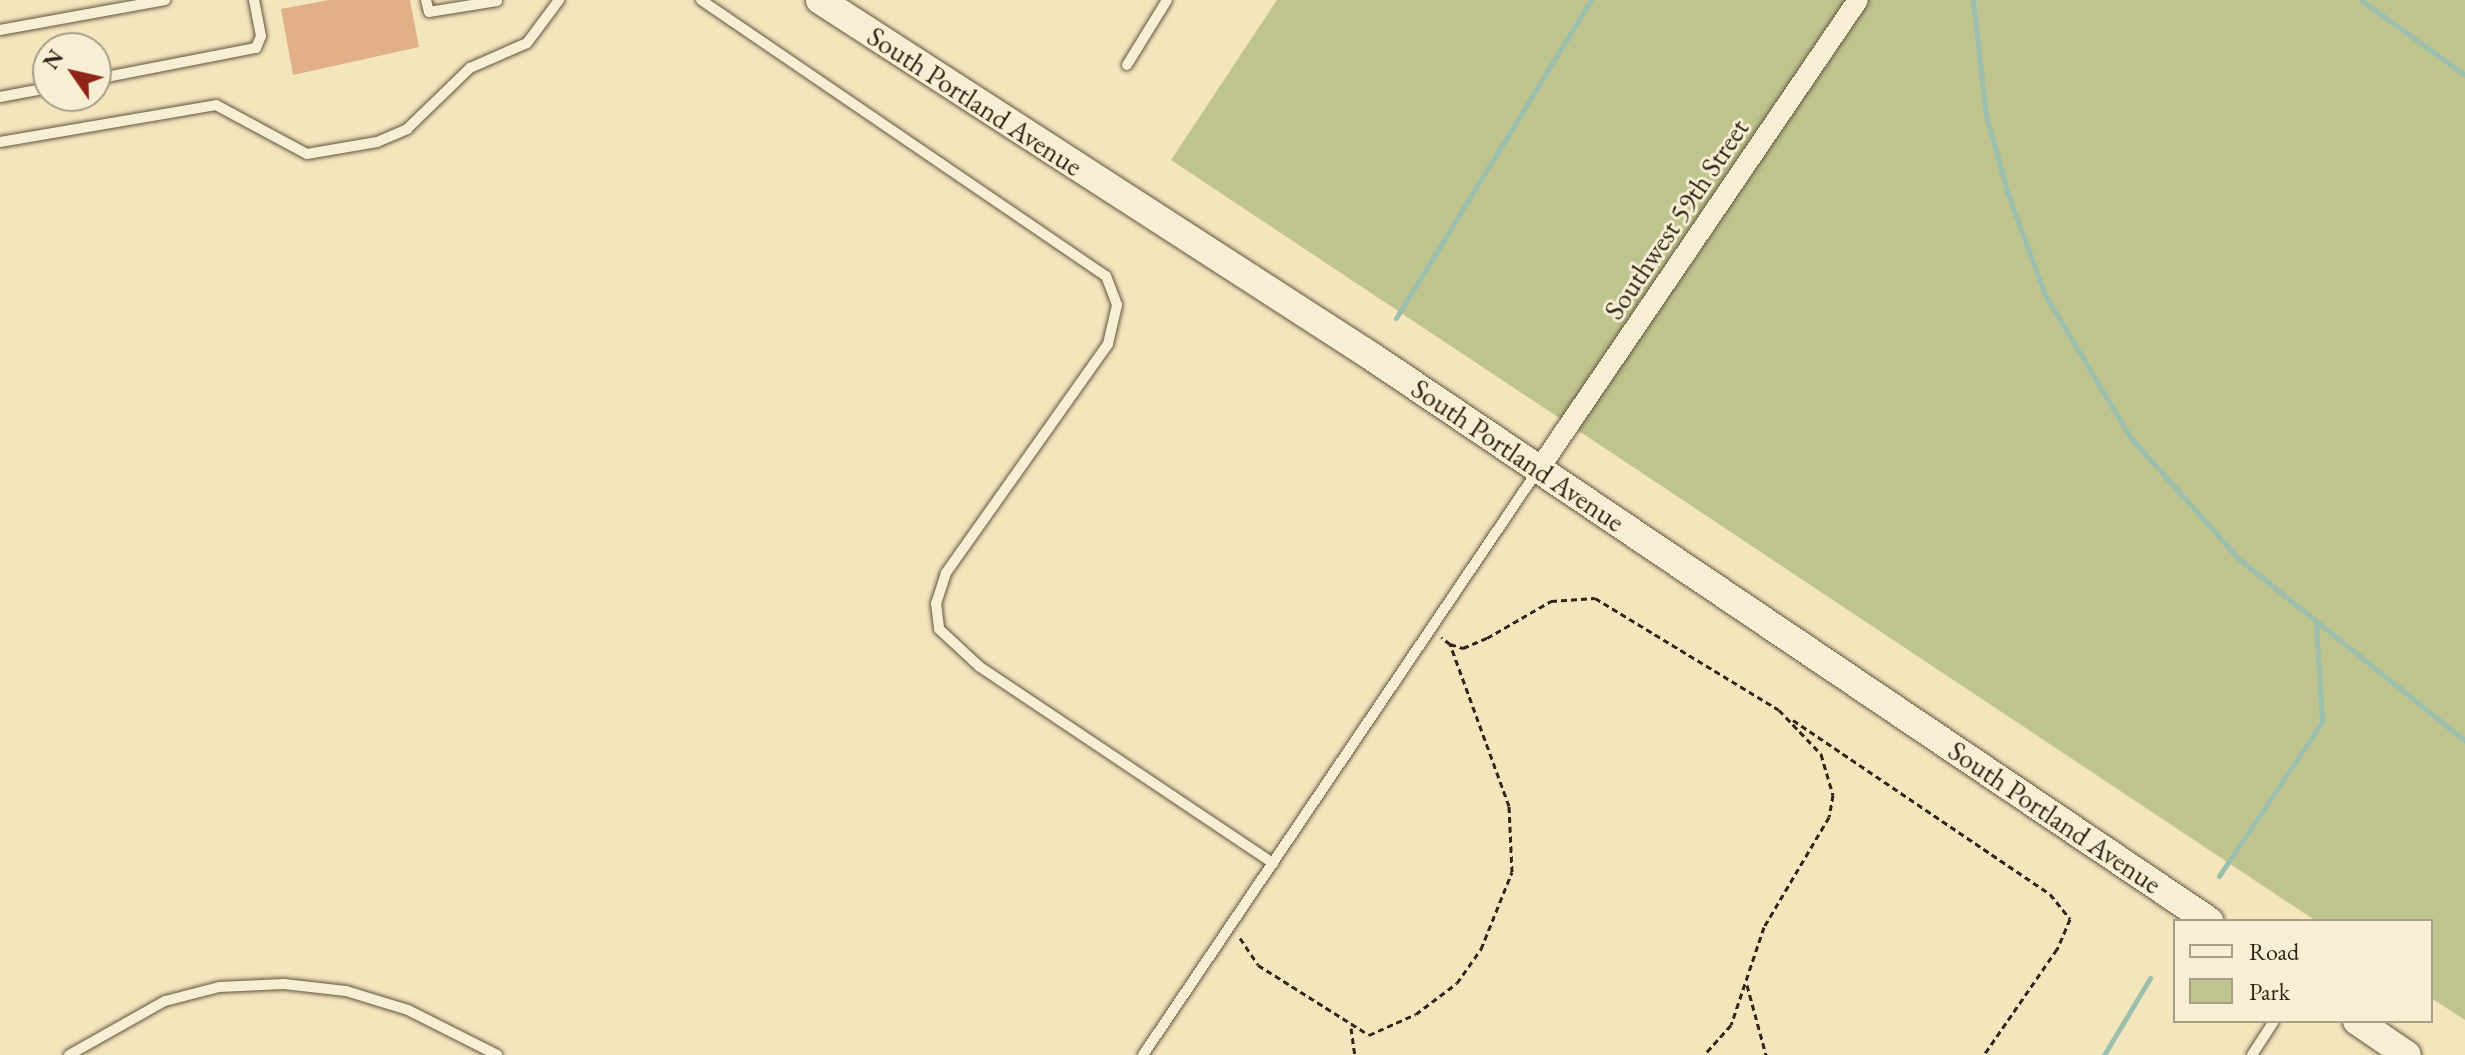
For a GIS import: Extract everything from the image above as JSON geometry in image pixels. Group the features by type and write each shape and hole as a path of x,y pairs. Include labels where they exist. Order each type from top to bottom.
{"main road":[{"name":"South Portland Avenue","path":"820,0 1539,469 2206,919"},
{"path":"2360,1023 2407,1055"}],"street":[{"name":"Southwest 59th Street","path":"1539,469 1858,0"}],"lane":[{"path":"0,30 165,0"},
{"path":"112,76 256,48 261,36 254,0"},
{"path":"426,0 429,12 497,1"},
{"path":"0,142 216,105 307,154 377,142 407,129 470,68 527,43 559,0"},
{"path":"701,0 1106,276 1117,305 1108,344 946,573 936,603 939,629 980,667 1273,863"},
{"path":"1127,65 1167,0"},
{"path":"0,97 32,91"},
{"path":"1143,1055 1539,469"},
{"path":"69,1055 165,1001 219,987 284,984 346,991 408,1010 497,1055"},
{"path":"2252,1055 2273,1023"}],"path":[{"path":"1450,644 1475,643 1551,601 1595,598 1779,710 2050,894 2070,919 2057,949 1984,1055"},
{"path":"1236,918 1258,965 1351,1028 1385,1033 1457,983 1501,909 1512,872 1509,806 1450,644 1431,630"},
{"path":"1704,1055 1731,1025 1764,927 1824,828 1833,795 1821,754 1779,710"},
{"path":"1747,985 1766,1055"},
{"path":"1351,1028 1355,1055"}],"green space":[{"path":"1277,0 2465,0 2465,1020 2433,999 2433,919 2313,919 1171,160"}],"building":[{"path":"329,0 410,0 419,47 293,75 281,9"}],"waterway":[{"path":"1396,318 1591,0"},
{"path":"1973,0 1986,115 2008,194 2045,295 2130,437 2239,559 2465,741"},
{"path":"2361,0 2465,75"},
{"path":"2219,876 2322,722 2316,625"},
{"path":"2104,1055 2150,978"}]}
